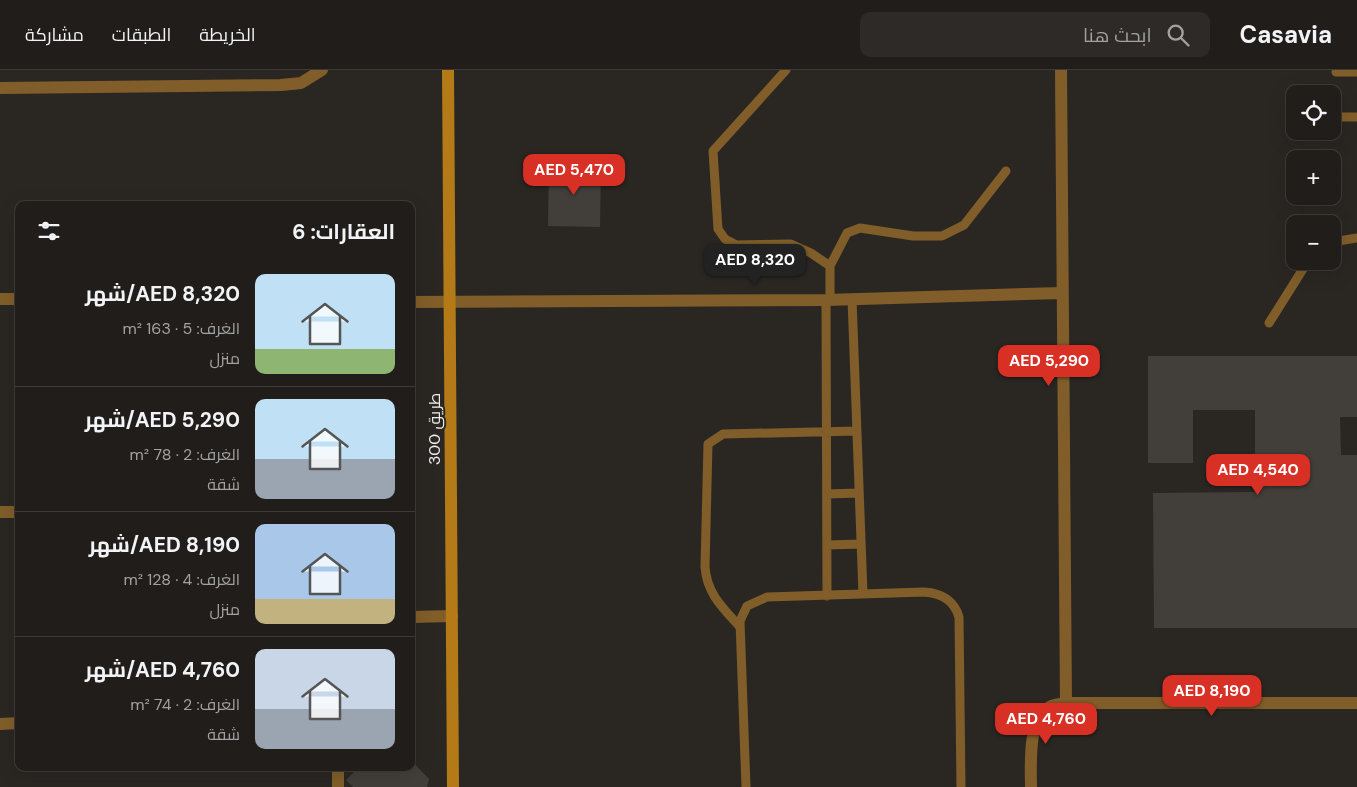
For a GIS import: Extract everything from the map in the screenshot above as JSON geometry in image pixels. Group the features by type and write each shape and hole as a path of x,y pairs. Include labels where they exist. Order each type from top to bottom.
{"main road":[{"name":"طريق 300","path":"448,70 453,787"}],"street":[{"path":"0,88 281,85 301,82 322,70"},
{"path":"1061,70 1066,703"},
{"path":"415,302 828,300 1062,293"},
{"path":"0,299 15,299"},
{"path":"0,512 15,512"},
{"path":"415,616 452,616"},
{"path":"1031,787 1032,736 1044,712 1051,706 1066,703 1357,703"},
{"path":"0,724 15,724"},
{"path":"338,771 338,787"}],"lane":[{"path":"786,70 713,151 718,229 726,239 736,245 791,244 812,253 830,266"},
{"path":"1336,72 1357,72"},
{"path":"1341,117 1357,117"},
{"path":"827,596 828,300 830,266 847,233 860,228 912,236 942,236 964,225 1006,171"},
{"path":"1341,241 1357,238"},
{"path":"1269,323 1302,270"},
{"path":"852,299 863,594"},
{"path":"740,626 714,598 707,583 705,567 708,444 723,434 857,431"},
{"path":"827,494 859,493"},
{"path":"827,545 861,544"},
{"path":"746,787 740,626 745,610 760,598 930,593 945,597 958,612 961,787"}],"building":[{"path":"549,165 601,166 600,227 548,226"},
{"path":"1148,356 1357,356 1357,417 1340,417 1341,455 1357,455 1357,628 1154,628 1153,493 1255,492 1255,410 1193,410 1193,463 1148,463"},
{"path":"415,764 429,779 427,787 353,787 346,780 355,771 415,771"}]}
